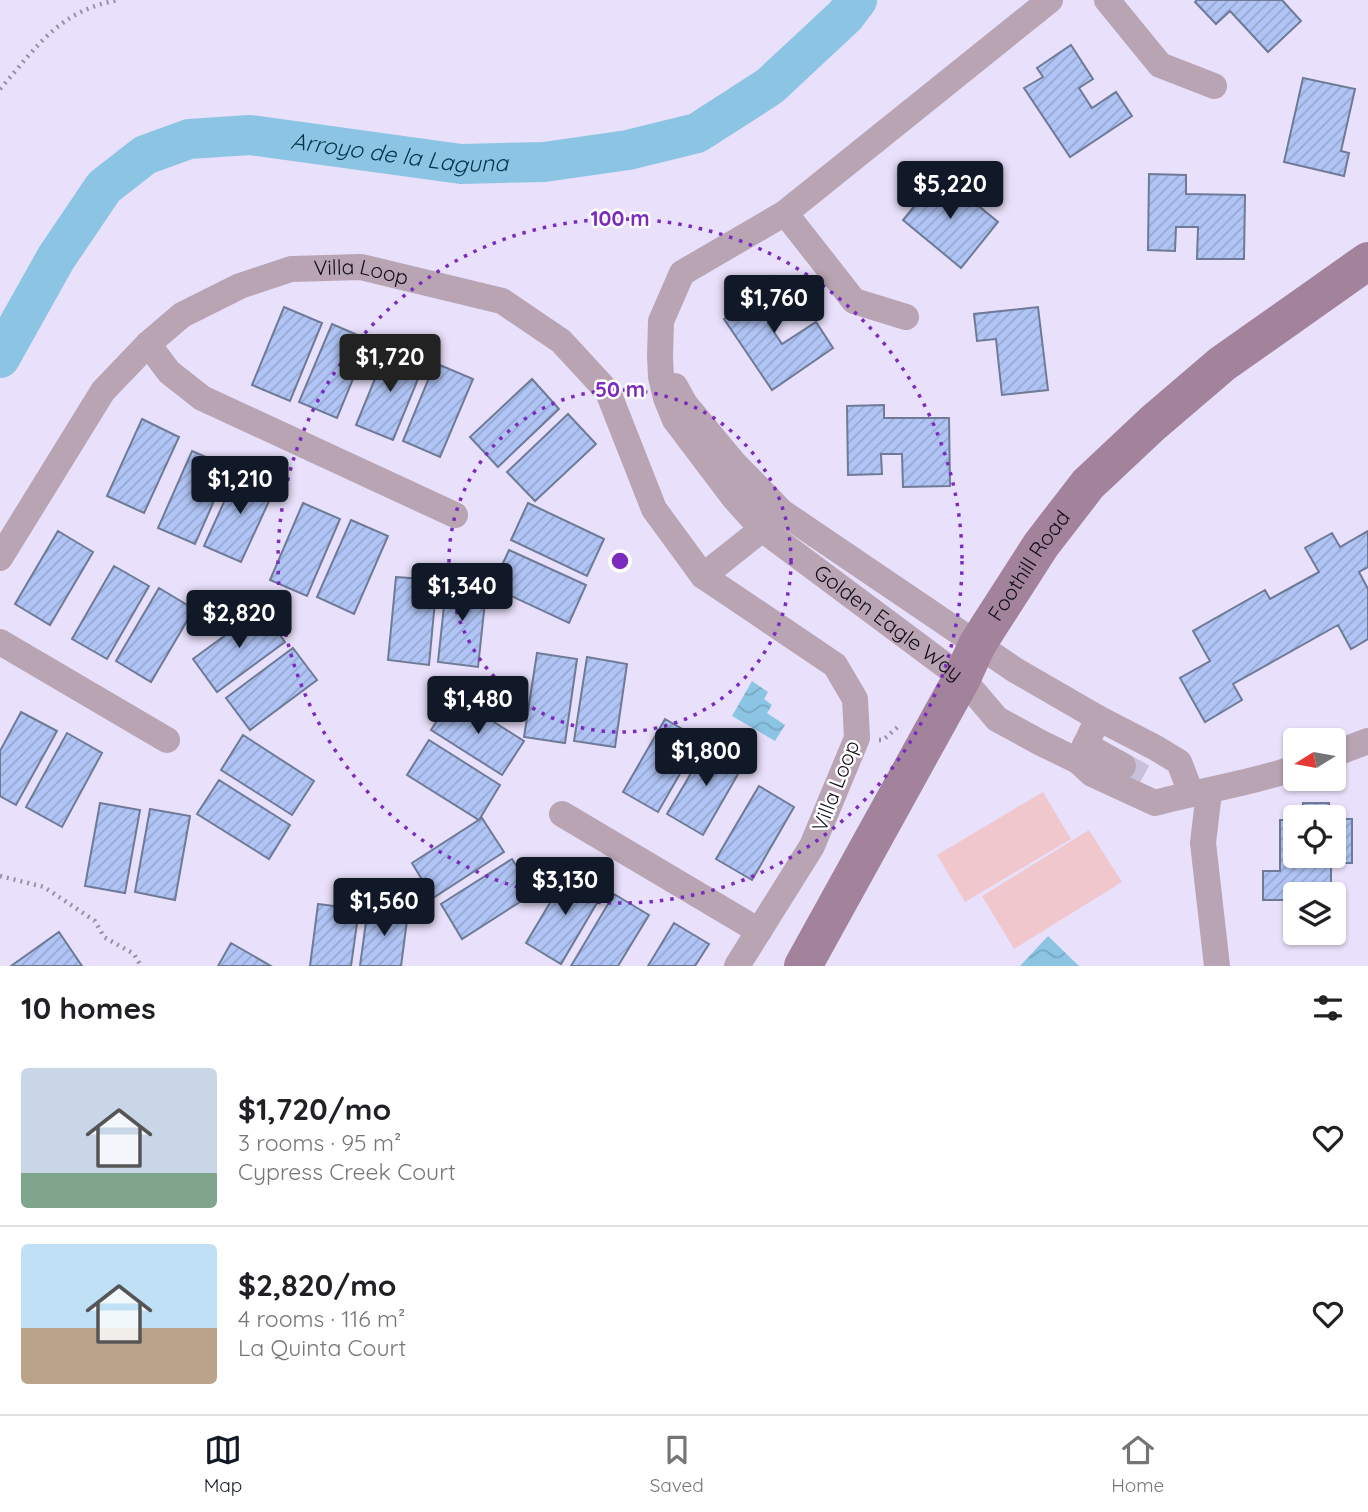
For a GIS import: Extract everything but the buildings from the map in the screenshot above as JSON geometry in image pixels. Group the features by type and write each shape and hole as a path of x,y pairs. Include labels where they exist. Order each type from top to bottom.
{"main road":[{"name":"Foothill Road","path":"803,966 969,661 1041,545 1088,484 1222,364 1368,261"}],"street":[{"name":"Golden Eagle Way","path":"1050,0 785,213 682,273 661,321 661,377 675,420 734,498 762,529 969,661 1015,670 1156,748 1179,762 1200,792"},
{"path":"1107,0 1160,65 1214,86"},
{"path":"785,213 854,301 906,317"},
{"name":"Villa Loop","path":"0,558 103,391 148,344 183,315 240,286 291,269 360,267 502,301 561,341 608,392 654,509 704,576 835,665 855,699 857,738 812,846 737,966"},
{"path":"148,344 169,372 202,398 455,515"},
{"name":"Golden Eagle Way","path":"660,356 685,404 734,463 782,512 969,661 997,719 1041,743 1082,753 1133,771 1161,787 1200,792"},
{"path":"704,576 782,512"},
{"path":"0,642 167,740"},
{"path":"1082,753 1098,718"},
{"path":"1346,749 1368,741"},
{"name":"Golden Eagle Way","path":"1082,753 1092,774 1155,803 1283,771"},
{"path":"1200,792 1202,843 1217,966"},
{"path":"562,814 759,931"}],"path":[{"path":"0,89 51,31 75,14 119,0"},
{"path":"854,744 883,740 901,723"},
{"path":"0,876 44,887 95,922 104,937 134,954 141,966"}],"shaded area":[{"path":"1043,792 1071,839 965,902 937,855"},
{"path":"1089,830 1122,882 1014,949 982,896"}],"water":[{"path":"752,681 768,692 764,699 772,705 767,713 785,725 775,741 732,716"},
{"path":"1048,936 1079,966 1020,966"}],"waterway":[{"name":"Arroyo de la Laguna","path":"0,358 56,258 104,187 145,155 189,139 250,135 461,164 544,162 628,150 697,133 770,86 845,16 857,0"}],"tunnel":[{"path":"1123,766 1143,777"}]}
